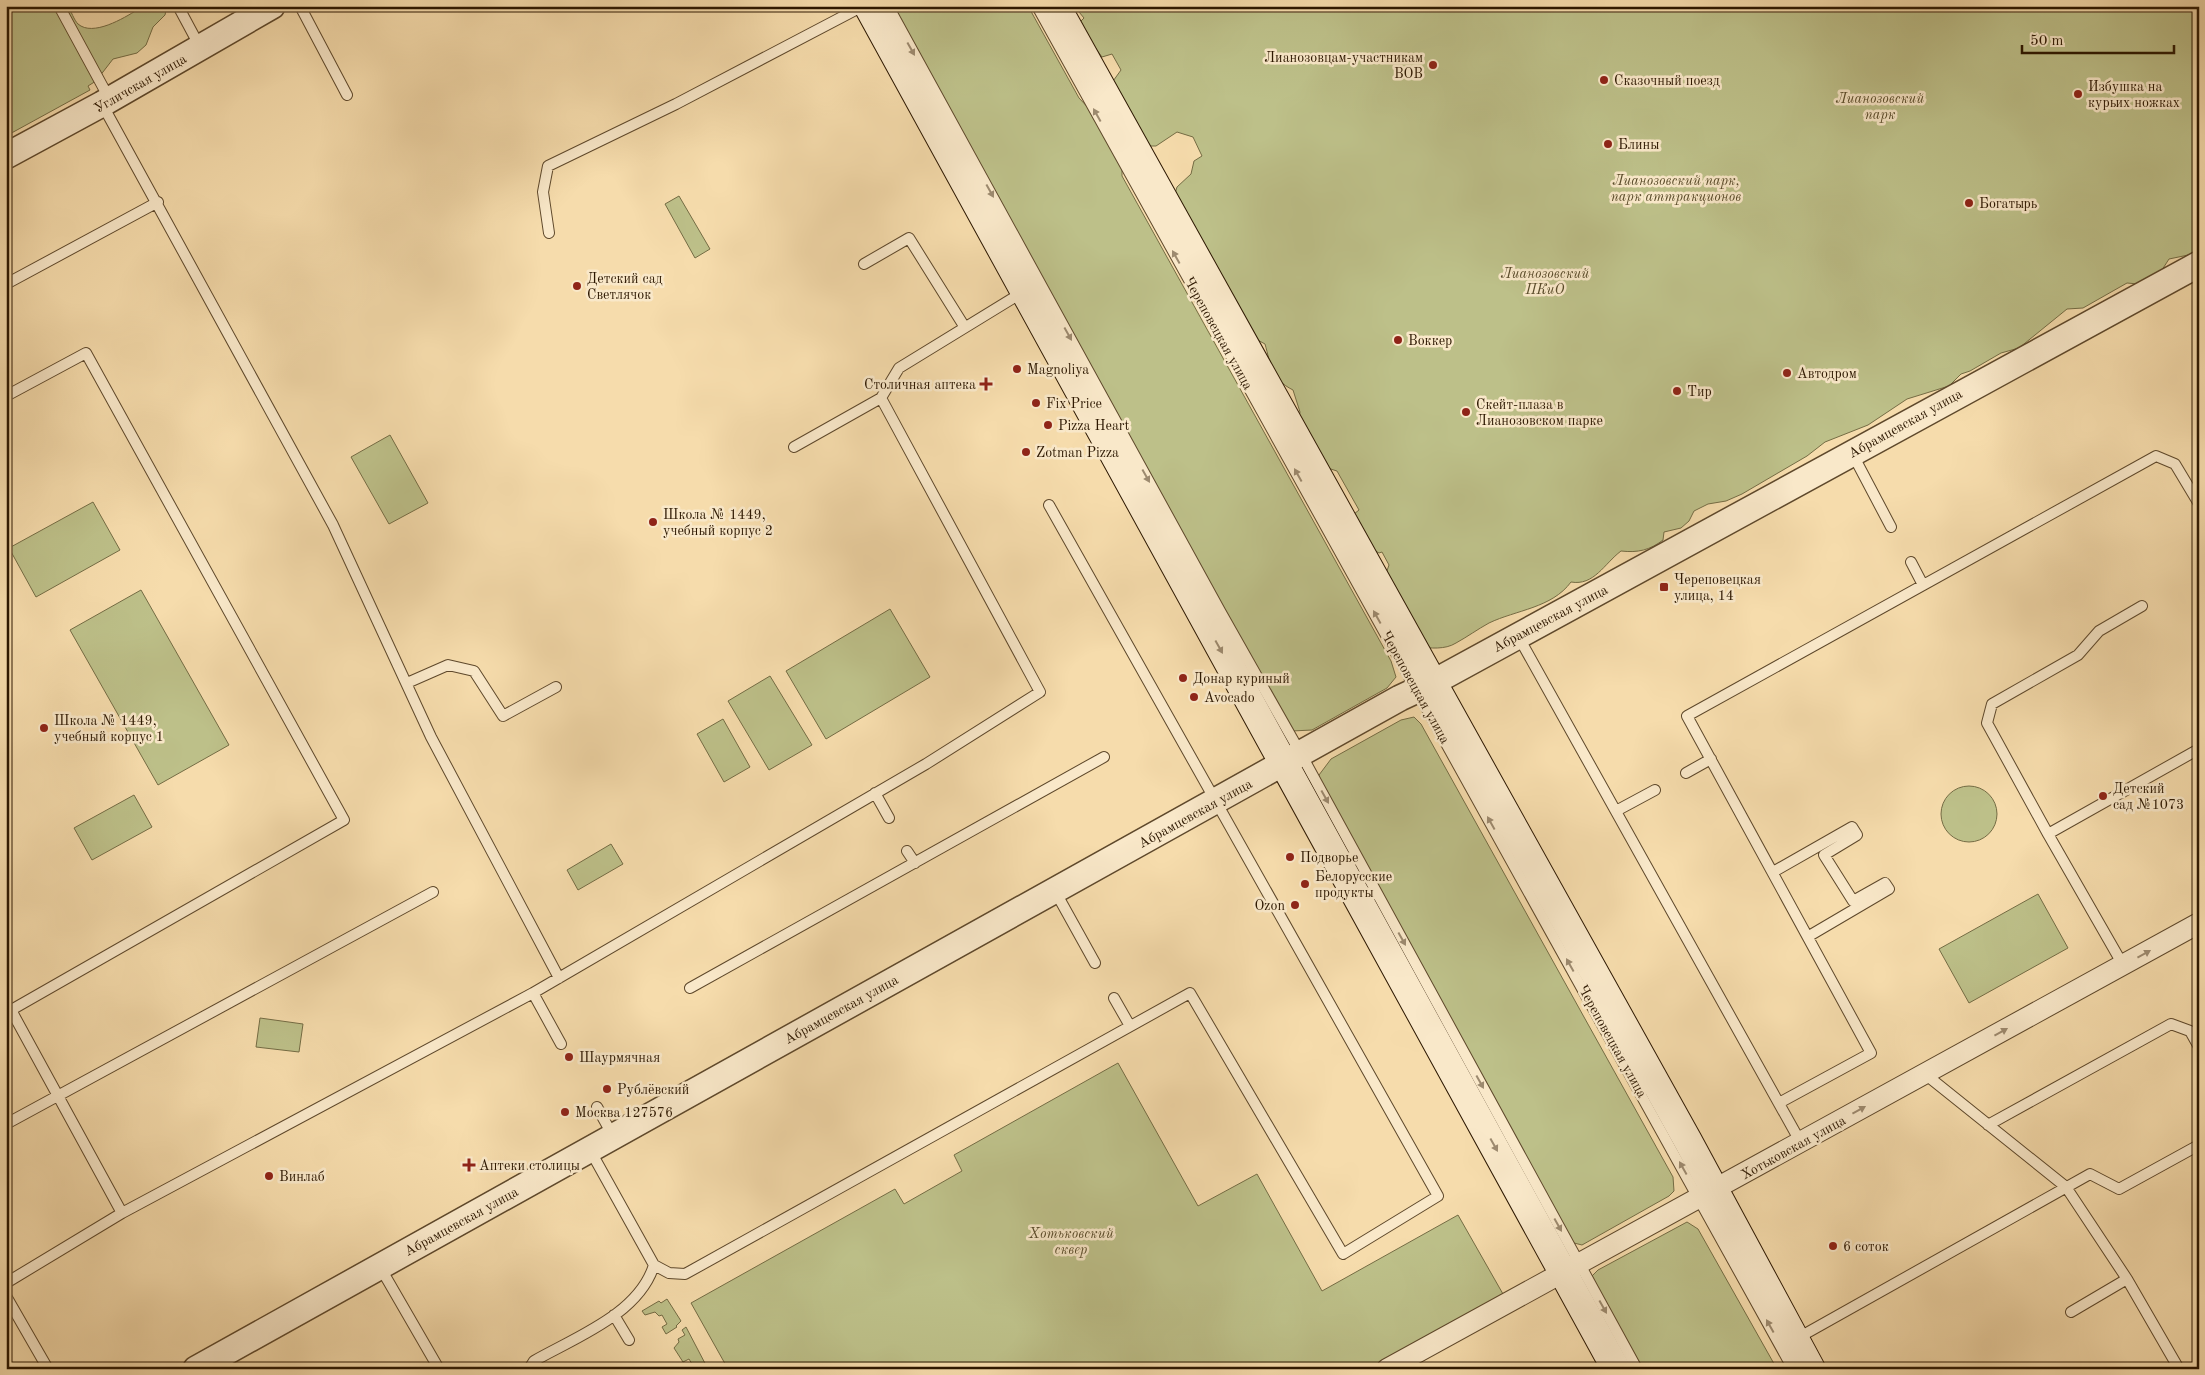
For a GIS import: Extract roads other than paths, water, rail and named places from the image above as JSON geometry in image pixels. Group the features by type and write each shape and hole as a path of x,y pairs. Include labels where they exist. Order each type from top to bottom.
{"main road":[{"path":"868,6 1025,290 1293,759 1571,1269 1616,1369"},
{"name":"Череповецкая улица","path":"1056,6 1425,687 1706,1194 1811,1369"}],"street":[{"name":"Угличская улица","path":"6,156 106,102 272,6"},
{"name":"Абрамцевская улица","path":"196,1369 1215,802 2199,264"},
{"name":"Хотьковская улица","path":"1387,1369 2199,923"}],"lane":[{"path":"59,6 158,202 333,524 432,737 559,978"},
{"path":"178,6 201,48"},
{"path":"300,6 347,95"},
{"path":"549,233 543,192 548,166 684,100 863,6"},
{"path":"888,6 1220,611 1293,759"},
{"name":"Череповецкая улица","path":"1037,6 1425,687"},
{"path":"6,284 158,202"},
{"path":"864,264 909,238 964,326"},
{"path":"794,447 880,398 899,368 1025,290"},
{"path":"6,396 86,353 344,820 9,1012 58,1095 122,1213"},
{"path":"6,1283 122,1213 533,993 875,793 1040,692 880,398"},
{"path":"1852,453 1891,527"},
{"path":"1779,1103 1871,1053 1809,936 1687,716 2156,456 2175,464 2199,504"},
{"path":"590,1149 654,1265 669,1273 685,1274 1190,992 1343,1254 1438,1196 1049,505"},
{"path":"1910,562 1923,585"},
{"path":"2123,965 1987,723 1992,704 2078,655 2098,631 2142,606"},
{"path":"1518,635 1801,1142"},
{"path":"407,684 448,665 474,671 503,716 556,687"},
{"path":"2048,834 2199,749"},
{"path":"690,988 1104,757"},
{"path":"1686,773 1711,759"},
{"path":"1616,811 1655,790"},
{"path":"875,793 889,818"},
{"path":"1773,872 1852,827 1857,835 1824,855 1853,901 1885,882 1889,890 1809,936"},
{"path":"907,851 914,863"},
{"path":"1055,891 1094,963"},
{"path":"6,1124 433,892"},
{"path":"533,993 561,1044"},
{"path":"1114,998 1130,1026"},
{"path":"1988,1125 2171,1024 2190,1031 2199,1047"},
{"path":"1925,1074 2066,1187 2128,1279 2178,1368"},
{"path":"597,1107 613,1136"},
{"path":"1795,1340 2090,1174 2119,1189 2199,1145"},
{"name":"Череповецкая улица","path":"1706,1194 1793,1369"},
{"path":"528,1369 534,1361 614,1315 643,1290 654,1265"},
{"path":"379,1266 439,1369"},
{"path":"1571,1269 1638,1369"},
{"path":"2071,1312 2128,1279"},
{"path":"6,1296 48,1369"},
{"path":"614,1315 629,1340"}],"place":[{"name":"Лианозовцам-участникам ВОВ","path":"1433,65"},
{"name":"Cказочный поезд","path":"1604,80"},
{"name":"Избушка на курьих ножках","path":"2078,94"},
{"name":"Блины","path":"1608,144"},
{"name":"Богатырь","path":"1969,203"},
{"name":"Детский сад Светлячок","path":"577,286"},
{"name":"Воккер","path":"1398,340"},
{"name":"Magnoliya","path":"1017,369"},
{"name":"Автодром","path":"1787,373"},
{"name":"Столичная аптека","path":"986,384"},
{"name":"Тир","path":"1677,391"},
{"name":"Fix Price","path":"1036,403"},
{"name":"Скейт-плаза в Лианозовском парке","path":"1466,412"},
{"name":"Pizza Heart","path":"1048,425"},
{"name":"Zotman Pizza","path":"1026,452"},
{"name":"Школа № 1449, учебный корпус 2","path":"653,522"},
{"name":"Череповецкая улица, 14","path":"1664,587"},
{"name":"Донар куриный","path":"1183,678"},
{"name":"Avocado","path":"1194,697"},
{"name":"Школа № 1449, учебный корпус 1","path":"44,728"},
{"name":"Детский сад №1073","path":"2103,796"},
{"name":"Подворье","path":"1290,857"},
{"name":"Белорусские продукты","path":"1305,884"},
{"name":"Ozon","path":"1295,905"},
{"name":"Шаурмячная","path":"569,1057"},
{"name":"Рублёвский","path":"607,1089"},
{"name":"Москва 127576","path":"565,1112"},
{"name":"Аптеки столицы","path":"469,1165"},
{"name":"Винлаб","path":"269,1176"},
{"name":"6 соток","path":"1833,1246"}],"park label":[{"name":"Лианозовский парк","path":"1880,106"},
{"name":"Лианозовский парк, парк аттракционов","path":"1676,188"},
{"name":"Лианозовский ПКиО","path":"1545,282"},
{"name":"Хотьковский сквер","path":"1071,1242"}]}
